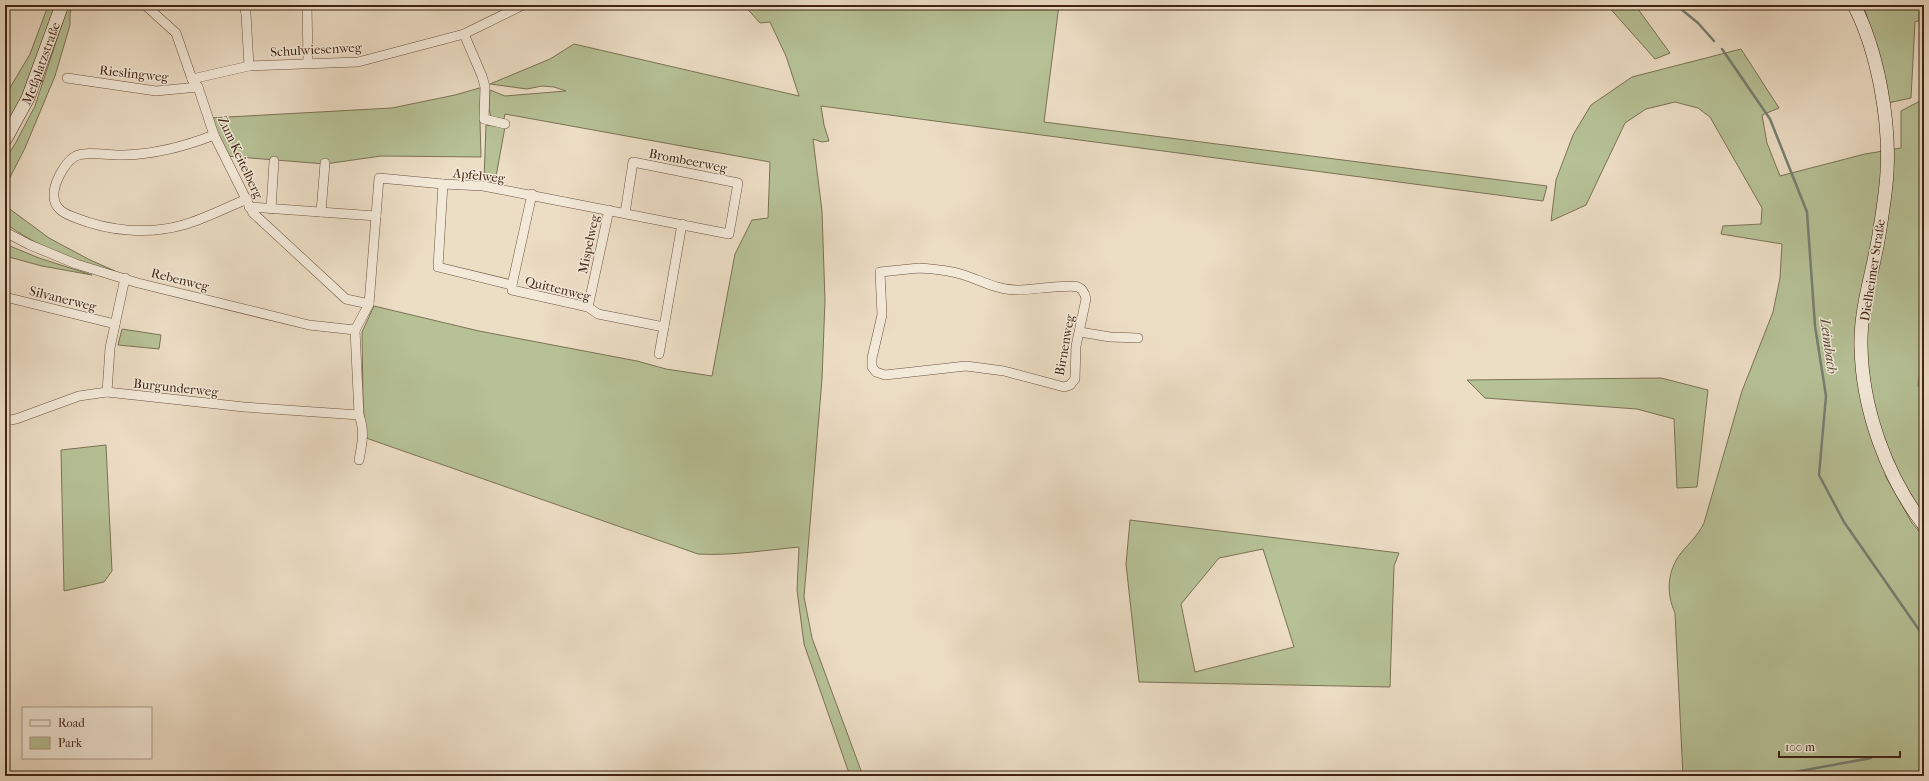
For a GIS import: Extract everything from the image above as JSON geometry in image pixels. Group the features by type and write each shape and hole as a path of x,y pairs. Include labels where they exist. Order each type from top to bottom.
{"main road":[{"name":"Meßplatzstraße","path":"5,140 28,98 62,5"},
{"name":"Dielheimer Straße","path":"1854,5 1867,36 1880,86 1886,135 1887,172 1879,236 1865,308 1861,345 1865,389 1876,434 1905,497 1924,525"}],"street":[{"name":"Zum Keitelberg","path":"145,5 176,33 192,79 198,87 214,135 253,213 346,299 369,304"},
{"path":"244,5 246,14 249,66"},
{"path":"307,5 308,62"},
{"name":"Schulwiesenweg","path":"192,79 249,66 308,62 358,62 464,34 523,5"},
{"path":"464,34 482,76 485,87 484,120 505,124"},
{"name":"Rieslingweg","path":"67,78 156,91 198,87"},
{"path":"214,135 187,145 155,151 126,155 82,154 74,157 66,166 54,191 54,200 57,207 66,214 88,223 114,230 159,229 184,225 247,203 271,209 376,216"},
{"path":"271,209 274,161"},
{"name":"Brombeerweg","path":"625,213 634,162 738,183 729,234"},
{"path":"321,212 325,163"},
{"name":"Apfelweg","path":"355,330 369,304 379,178 483,186 532,194 729,234"},
{"name":"Quittenweg","path":"443,184 438,267 512,285 512,290 588,307 598,314 664,327"},
{"path":"512,285 532,194"},
{"name":"Mispelweg","path":"588,307 609,210"},
{"path":"659,354 682,224"},
{"name":"Rebenweg","path":"5,232 30,245 76,264 138,283 309,325 355,330"},
{"name":"Birnenweg","path":"919,268 945,270 966,276 991,286 1010,290 1035,290 1072,286 1079,288 1084,292 1086,299 1080,332 1076,346 1075,379 1070,385 1064,388 1004,372 966,366 885,375 876,372 872,367 872,358 882,315 880,272 919,268"},
{"path":"5,421 16,419 79,396 107,392 110,348 125,278"},
{"name":"Silvanerweg","path":"5,297 114,324"},
{"path":"355,330 359,415 364,436 359,460"},
{"path":"1080,332 1110,337 1138,338"},
{"name":"Burgunderweg","path":"107,392 244,407 359,415"}],"green space":[{"path":"68,5 72,5 70,25 55,76 25,148 5,187 5,159 15,144 35,106"},
{"path":"744,5 1059,5 1044,122 1547,186 1543,201 821,106 824,125 829,141 822,142 813,139 822,211 825,300 822,379 804,597 812,638 863,776 850,776 804,644 797,590 799,547 736,553 698,554 366,438 363,401 362,332 374,306 479,331 637,361 666,369 712,376 735,254 752,220 768,218 770,162 505,114 504,119 491,117 489,109 490,90 505,96 566,91 554,87 542,86 527,89 490,84 550,59 574,44 799,96 786,56 770,22 760,23"},
{"path":"1607,5 1635,5 1670,53 1655,59"},
{"path":"1861,5 1924,5 1924,19 1915,22 1911,98 1888,103 1866,13"},
{"path":"48,6 56,9 14,117 5,131 5,96 30,54"},
{"path":"1741,49 1779,108 1762,115 1767,143 1780,176 1865,154 1901,148 1901,111 1920,101 1924,89 1924,354 1922,354 1918,386 1924,389 1924,518 1898,472 1885,475 1912,523 1924,537 1924,776 1683,776 1675,613 1670,598 1669,582 1676,560 1696,536 1704,523 1742,391 1773,312 1780,278 1782,244 1721,234 1723,226 1761,224 1762,208 1710,117 1698,108 1675,102 1646,109 1625,123 1586,205 1551,221 1556,180 1573,135 1591,105 1632,77"},
{"path":"483,87 480,122 481,157 381,156 325,164 226,156 210,118 392,108 455,95"},
{"path":"486,125 505,127 495,182 484,180"},
{"path":"5,200 7,207 49,238 90,260 115,271 58,253 17,232 5,223"},
{"path":"5,244 39,258 92,275 42,266 5,256"},
{"path":"122,329 161,335 159,349 118,345"},
{"path":"1661,378 1708,390 1697,487 1677,488 1674,419 1637,409 1485,398 1467,380"},
{"path":"106,445 112,571 104,582 64,591 61,450"},
{"path":"1130,520 1399,553 1394,566 1390,687 1139,682 1126,564","holes":["1263,549 1294,647 1195,672 1181,604 1219,558"]}],"waterway":[{"name":"Leimbach","path":"1676,5 1698,23 1714,41"},
{"name":"Leimbach","path":"1722,49 1770,119 1807,212 1815,326 1826,396 1819,475 1844,522 1924,637"},
{"path":"1773,776 1871,758"}]}
